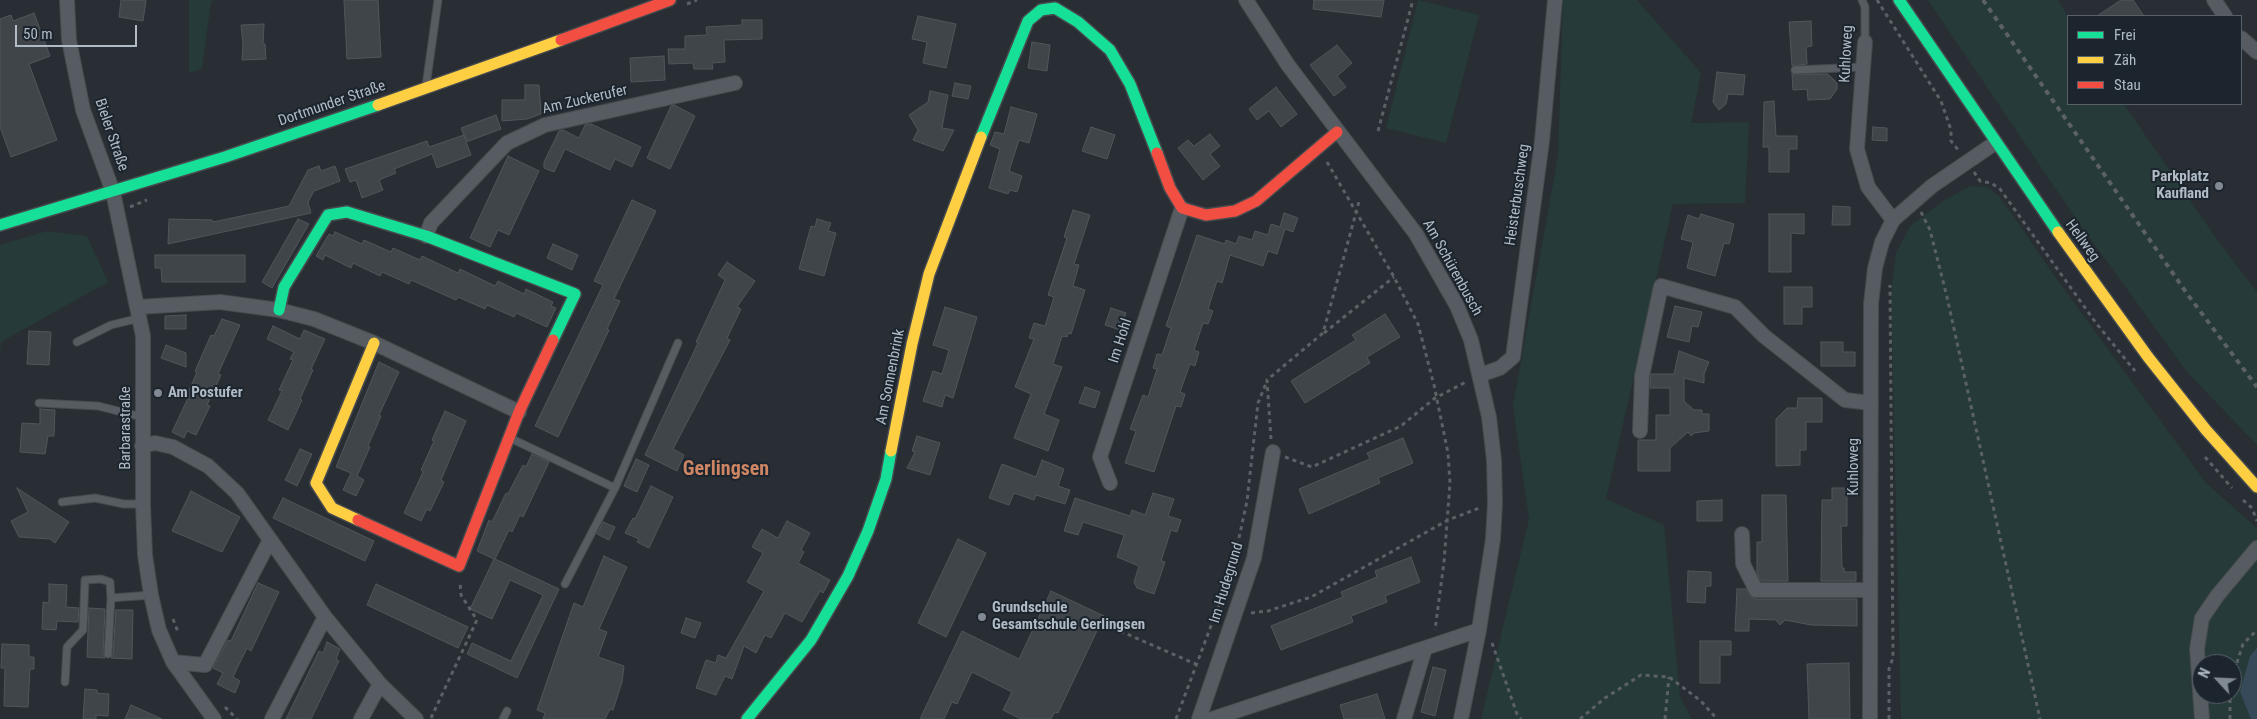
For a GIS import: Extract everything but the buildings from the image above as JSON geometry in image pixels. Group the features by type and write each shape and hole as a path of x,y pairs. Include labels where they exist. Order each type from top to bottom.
{"street":[{"name":"Bieler Straße","path":"66,0 69,40 83,110 113,192"},
{"name":"Dortmunder Straße","path":"0,225 225,157 426,88 670,0"},
{"name":"Am Schürenbusch","path":"1246,0 1288,65 1416,234 1458,306 1471,340 1489,417 1494,460 1495,503 1493,539 1479,630 1461,719"},
{"name":"Heisterbuschweg","path":"1480,375 1500,368 1513,357 1542,141 1555,0"},
{"name":"Hellweg","path":"1899,0 1995,143 2148,357 2206,430 2257,488"},
{"path":"2214,0 2224,15"},
{"name":"Am Sonnenbrink","path":"747,719 811,640 848,576 868,531 886,479 912,344 929,274 955,202 1028,21 1041,10 1055,8 1078,22 1110,50 1130,84 1170,188 1182,208"},
{"path":"2242,39 2257,52"},
{"name":"Kuhloweg","path":"1865,42 1858,149 1861,167 1868,187 1894,220"},
{"name":"Am Zuckerufer","path":"426,236 431,224 507,143 545,125 735,83"},
{"path":"1182,208 1206,215 1235,211 1256,201 1337,132"},
{"name":"Kuhloweg","path":"1870,719 1871,304 1875,268 1882,242 1894,220 1915,200 1995,143"},
{"name":"Barbarastraße","path":"113,192 143,336 143,504 145,555 151,595 159,630 173,662 208,717"},
{"name":"Im Hohl","path":"1110,484 1100,457 1182,208"},
{"path":"279,310 284,287 328,215 347,212 426,236 575,294 519,412 459,566 332,508 316,483 374,343"},
{"path":"1640,431 1642,376 1661,286 1735,307 1764,336 1845,400 1871,403"},
{"path":"139,313 220,302 279,310 314,319 374,343 519,412"},
{"path":"142,446 155,444 173,447 208,466 237,493 325,617 380,684 416,719"},
{"name":"Im Hudegrund","path":"1198,719 1254,558 1273,452"},
{"path":"1742,534 1743,564 1756,590 1870,590"},
{"path":"173,662 205,664 270,540"},
{"path":"2202,719 2197,648 2202,618 2217,596 2257,548"},
{"path":"272,719 325,617"},
{"path":"1212,719 1479,630"},
{"path":"1404,719 1429,647"},
{"path":"361,719 380,684"}],"lane":[{"path":"426,88 438,0"},
{"name":"Kuhloweg","path":"1862,0 1865,7 1865,42"},
{"path":"1795,70 1863,67"},
{"path":"77,342 139,313"},
{"path":"565,584 615,488 678,343"},
{"path":"39,403 98,406 142,417"},
{"path":"509,438 615,488"},
{"path":"62,502 95,498 124,504 143,504"},
{"path":"65,682 67,647 83,630 85,580 101,579 110,582 108,654"},
{"path":"111,598 151,595"},
{"path":"503,719 507,711"}],"path":[{"path":"1378,131 1413,0"},
{"path":"1318,149 1357,212 1418,324 1434,385 1435,398 1448,453 1448,520 1429,647"},
{"path":"1323,333 1360,198"},
{"path":"1915,200 1930,230 1947,297 2040,719"},
{"path":"1875,268 1890,284 1893,658 1889,668 1889,719"},
{"path":"1176,719 1198,665 1232,570 1247,501 1258,403 1268,380 1323,333 1394,277"},
{"path":"1268,380 1268,419 1273,452 1312,467 1401,426 1435,398 1480,375"},
{"path":"1235,615 1268,611 1311,597 1448,520 1495,503"},
{"path":"431,719 477,620 461,595 459,566"},
{"path":"172,614 179,637"},
{"path":"1113,628 1198,665"},
{"path":"1479,630 1489,633 1517,714 1522,719"},
{"path":"2240,654 2243,644 2257,630"},
{"path":"1580,719 1605,698 1641,675 1669,677 1701,701 1717,719"},
{"path":"1665,719 1669,677"},
{"path":"222,704 237,719"},
{"path":"2230,704 2230,719"}],"green space":[{"path":"189,0 214,0 211,2 202,69 189,73"},
{"path":"1418,0 1479,15 1446,143 1386,128"},
{"path":"1563,0 1637,0 1701,73 1691,123 1749,122 1745,203 1673,204 1606,499 1664,525 1680,697 1692,719 1481,719 1529,519 1513,406 1558,156"},
{"path":"1928,0 2058,0 2067,15 2067,105 2125,105 2218,241 2257,292 2257,445 2187,372 2074,216"},
{"path":"1970,186 1987,187 2000,197 2056,278 2206,483 2257,528 2257,719 1901,719 1891,295 1896,253 1910,226 1943,201"},
{"path":"47,231 87,236 108,282 1,342 0,357 0,245"}],"water":[{"path":"2257,648 2257,719 2251,719 2242,697 2242,685 2250,656"}],"railway":[{"path":"1983,0 2188,295 2257,387"}],"traffic: fast":[{"path":"1899,0 2058,232"},
{"path":"981,137 1028,21 1041,10 1055,8 1078,22 1110,50 1130,84 1157,153"},
{"path":"0,225 225,157 378,105"},
{"path":"279,310 284,287 328,215 347,212 426,236 575,294 553,340"},
{"path":"747,719 811,640 848,576 868,531 886,479 891,451"}],"traffic: slow":[{"path":"378,105 561,40"},
{"path":"891,451 912,344 929,274 981,137"},
{"path":"2058,232 2148,357 2206,430 2257,487"},
{"path":"358,520 332,508 316,483 374,343"}],"traffic: jam":[{"path":"561,40 670,0"},
{"path":"1157,153 1170,188 1182,208 1206,215 1235,211 1256,201 1337,132"},
{"path":"358,520 459,566 519,412 553,340"}],"place":[{"name":"Parkplatz Kaufland","path":"2219,186"},
{"name":"Am Postufer","path":"158,393"},
{"name":"Grundschule Gesamtschule Gerlingsen","path":"982,617"}],"district":[{"name":"Gerlingsen","path":"726,470"}]}
